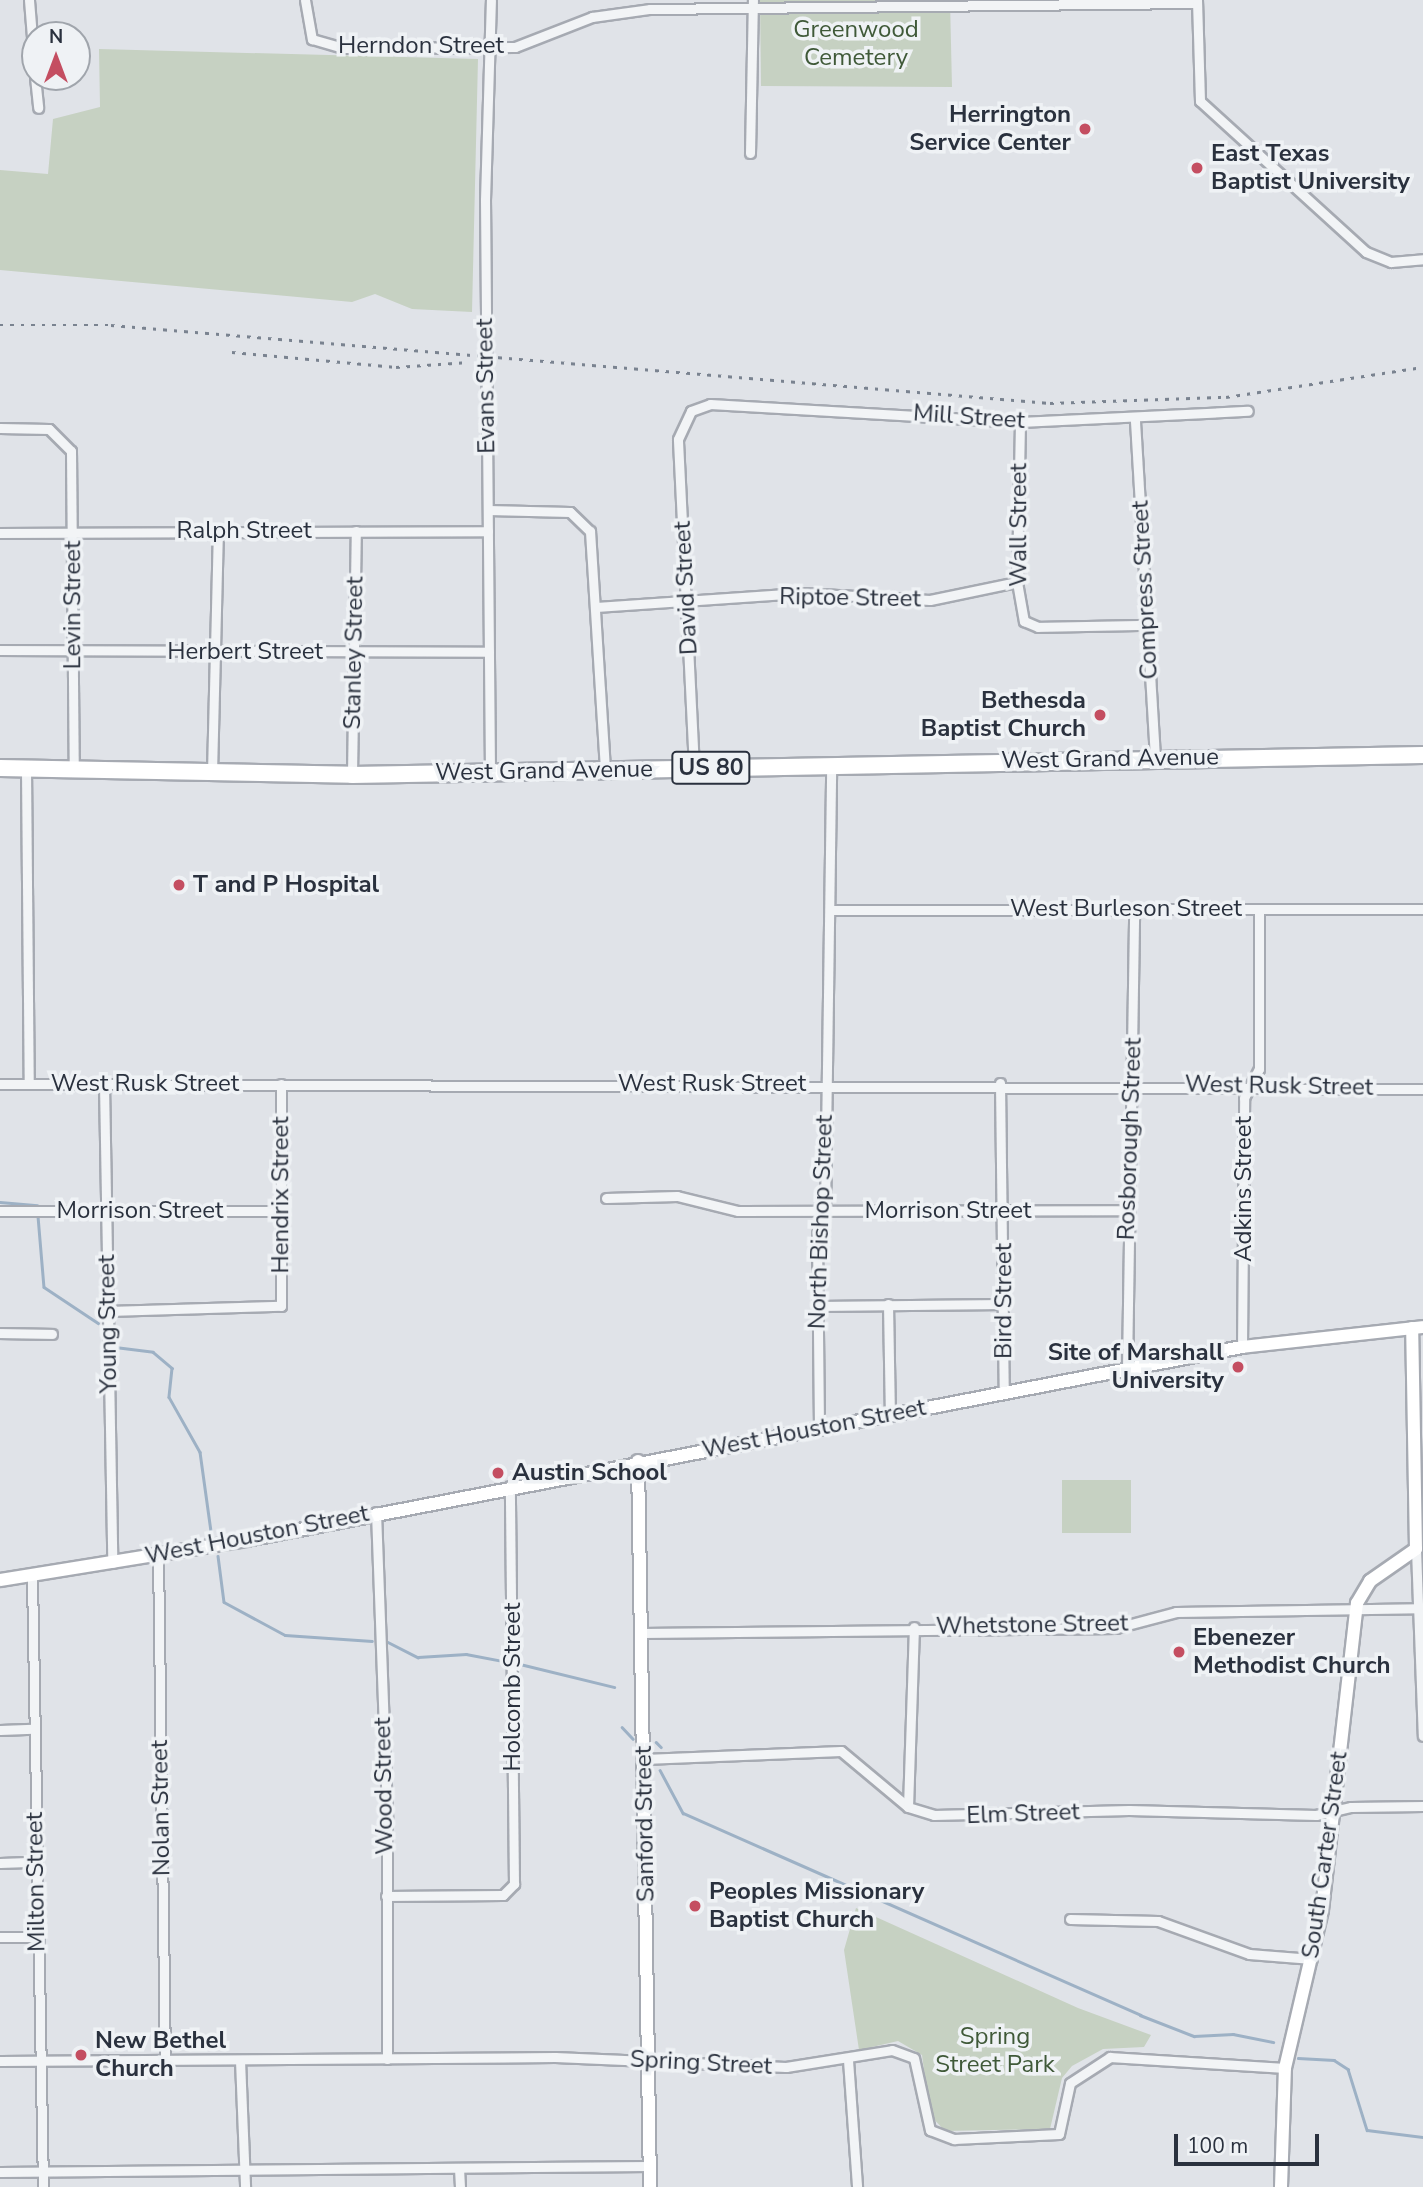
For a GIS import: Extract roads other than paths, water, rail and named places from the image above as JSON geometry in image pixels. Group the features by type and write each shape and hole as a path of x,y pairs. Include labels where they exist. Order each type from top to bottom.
{"highway":[{"name":"West Grand Avenue","path":"0,768 352,775 1423,755"}],"street":[{"path":"29,0 31,21"},
{"name":"Herndon Street","path":"305,0 312,39 343,48 490,49 536,41 616,12 753,4 1197,2"},
{"name":"Evans Street","path":"490,772 488,510 491,0"},
{"path":"1197,2 1199,101 1366,252 1391,262 1423,259"},
{"path":"750,153 753,4"},
{"path":"36,91 38,108"},
{"name":"Mill Street","path":"691,411 710,404 1020,422 1135,421 1248,411"},
{"name":"David Street","path":"691,411 678,439 694,768"},
{"name":"Compress Street","path":"1135,421 1155,758"},
{"name":"Wall Street","path":"1020,422 1017,582 1028,625 1147,625"},
{"name":"Levin Street","path":"0,428 49,429 66,442 73,462 74,770"},
{"path":"488,510 561,510 586,523 596,607 605,771"},
{"path":"212,774 218,531"},
{"name":"Stanley Street","path":"352,775 356,531"},
{"name":"Ralph Street","path":"0,533 488,531"},
{"name":"Riptoe Street","path":"596,607 687,603 801,593 930,600 1017,582"},
{"name":"Herbert Street","path":"0,650 489,652"},
{"name":"North Bishop Street","path":"819,1427 817,1234 825,1211 831,764"},
{"path":"26,769 29,1084"},
{"name":"West Burleson Street","path":"830,909 1423,909"},
{"name":"Adkins Street","path":"1242,1347 1244,1098 1259,1069 1259,909"},
{"name":"Rosborough Street","path":"1127,1368 1125,1210 1134,1084 1134,910"},
{"name":"West Rusk Street","path":"0,1084 1000,1083 1250,1084 1423,1089"},
{"name":"Bird Street","path":"1000,1083 1004,1393"},
{"name":"Young Street","path":"104,1084 112,1563"},
{"name":"Hendrix Street","path":"108,1311 281,1306 281,1084"},
{"name":"Morrison Street","path":"606,1198 669,1196 729,1210 1125,1210"},
{"name":"Morrison Street","path":"0,1211 280,1211"},
{"path":"888,1304 890,1415"},
{"path":"817,1306 1004,1304"},
{"path":"1418,1327 1419,1529 1416,1549 1423,1736"},
{"name":"West Houston Street","path":"0,1580 158,1555 1242,1347 1418,1327"},
{"path":"0,1334 52,1334"},
{"name":"Sanford Street","path":"638,1461 649,2187"},
{"name":"Holcomb Street","path":"386,1896 502,1895 511,1888 510,1486"},
{"name":"Wood Street","path":"376,1512 386,1896 387,2059"},
{"name":"South Carter Street","path":"1281,2187 1285,2068 1312,1959 1334,1811 1356,1609 1370,1581 1416,1549"},
{"name":"Nolan Street","path":"158,1555 165,2060"},
{"name":"Milton Street","path":"32,1576 35,1863 43,2187"},
{"name":"Whetstone Street","path":"642,1633 914,1627 1116,1628 1176,1612 1419,1608"},
{"path":"908,1807 914,1627"},
{"path":"0,1730 33,1729"},
{"name":"Elm Street","path":"644,1759 841,1751 908,1807 944,1816 1334,1811 1423,1806"},
{"path":"0,1863 35,1863"},
{"path":"1070,1919 1158,1921 1249,1954 1312,1959"},
{"path":"0,1937 37,1937"},
{"name":"Spring Street","path":"0,2061 387,2059 647,2062 786,2067 848,2060 891,2050 914,2058 926,2124 937,2136 954,2139 1059,2134 1070,2083 1111,2057 1285,2068"},
{"path":"240,2060 245,2187"},
{"path":"848,2060 857,2187"},
{"path":"0,2172 649,2166"},
{"path":"459,2168 460,2187"}],"waterway":[{"path":"0,1202 37,1205"},
{"path":"38,1216 44,1287 98,1323"},
{"path":"115,1347 153,1352 172,1368 169,1397 200,1452 211,1531"},
{"path":"218,1556 224,1602 285,1635 372,1641"},
{"path":"386,1641 418,1657 466,1654 508,1662"},
{"path":"520,1664 614,1687"},
{"path":"622,1727 633,1739"},
{"path":"656,1742 661,1747"},
{"path":"660,1770 683,1813 1140,2015 1194,2036 1233,2034 1273,2042"},
{"path":"1298,2058 1334,2060 1348,2069 1367,2130 1423,2137"}],"railway":[{"path":"0,325 111,325 1050,403 1226,397 1423,367"},
{"path":"232,352 396,367 469,362"}],"place":[{"name":"Herrington Service Center","path":"1085,129"},
{"name":"East Texas Baptist University","path":"1197,168"},
{"name":"Bethesda Baptist Church","path":"1100,715"},
{"name":"T and P Hospital","path":"179,885"},
{"name":"Site of Marshall University","path":"1238,1367"},
{"name":"Austin School","path":"498,1473"},
{"name":"Ebenezer Methodist Church","path":"1179,1652"},
{"name":"Peoples Missionary Baptist Church","path":"695,1906"},
{"name":"New Bethel Church","path":"81,2055"}],"park label":[{"name":"Greenwood Cemetery","path":"856,44"},
{"name":"Spring Street Park","path":"995,2051"}]}
